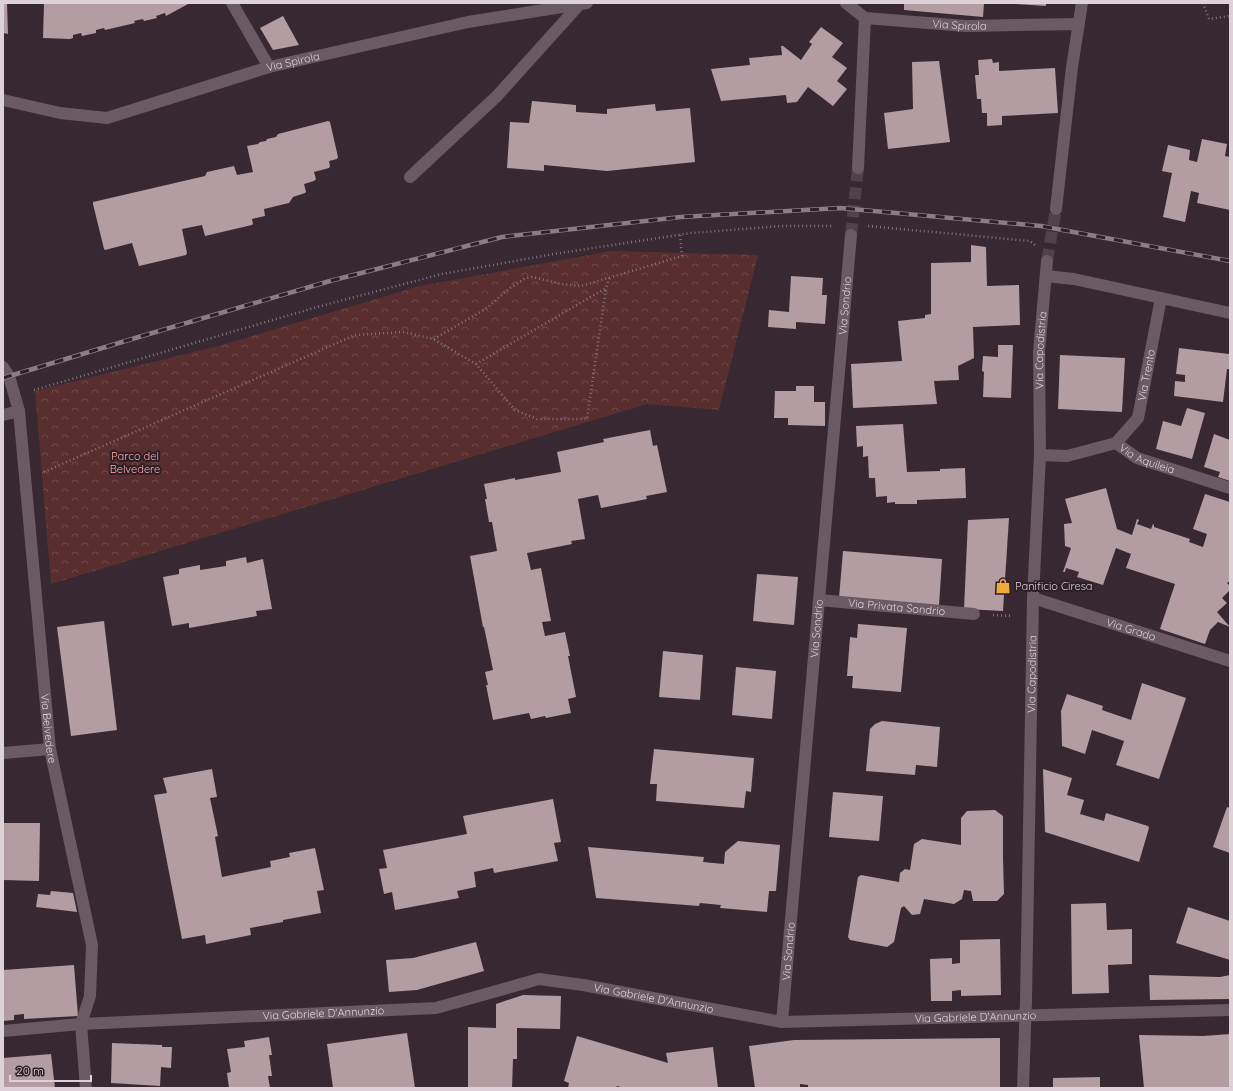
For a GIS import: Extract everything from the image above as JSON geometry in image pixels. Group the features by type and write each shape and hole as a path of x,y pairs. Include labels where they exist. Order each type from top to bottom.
{"street":[{"path":"232,3 269,67"},
{"path":"846,3 865,18 858,168"},
{"path":"1056,208 1072,67 1082,3"},
{"path":"410,177 497,96 583,4"},
{"name":"Via Spirola","path":"3,100 60,113 107,118 269,67 468,22 583,4"},
{"name":"Via Spirola","path":"865,18 966,26 1079,24"},
{"name":"Via Sondrio","path":"782,1022 851,235"},
{"name":"Via Capodistria","path":"1023,1088 1026,1015 1033,598 1040,455 1039,352 1047,261"},
{"path":"1046,276 1074,279 1230,313"},
{"name":"Via Trento","path":"1116,443 1138,418 1161,298"},
{"name":"Via Belvedere","path":"3,367 9,376 19,411 50,749 92,945 90,996 81,1024 86,1088"},
{"path":"3,415 19,411"},
{"name":"Via Aquileia","path":"1040,455 1067,456 1116,443 1136,458 1230,488"},
{"name":"Via Grado","path":"1033,598 1230,661"},
{"name":"Via Privata Sondrio","path":"819,600 974,614"},
{"path":"3,753 50,749"},
{"name":"Via Gabriele D'Annunzio","path":"3,1031 81,1024 436,1008 539,979 583,984 782,1022 1230,1010"}],"path":[{"path":"1203,3 1209,20 1230,16"},
{"path":"19,411 31,391 324,305 442,274 554,254 680,235 782,226 836,226"},
{"path":"866,226 1030,241 1037,247"},
{"path":"433,339 487,308 510,288 526,278 533,277 561,284 581,286 682,256 680,235"},
{"path":"25,478 42,473 355,335 402,332 433,339 476,364 515,410 537,419 587,419 606,288 610,277"},
{"path":"476,364 606,288"},
{"path":"974,614 1033,618"}],"green space":[{"name":"Parco del Belvedere","path":"611,251 758,255 719,410 647,404 51,584 35,391 222,345 419,286"}],"building":[{"path":"3,3 7,3 8,34 3,33"},
{"path":"44,3 190,3 166,16 165,13 156,16 157,18 144,21 143,19 134,21 135,23 105,30 104,28 96,30 96,33 82,36 81,33 73,35 73,38 70,39 43,38"},
{"path":"904,3 984,3 983,17 904,10"},
{"path":"1046,3 1046,6 1016,4"},
{"path":"283,16 299,45 273,50 260,28"},
{"path":"821,27 843,43 832,57 847,68 837,81 847,89 833,106 808,87 797,102 787,103 786,95 721,101 711,69 750,65 749,58 782,55 781,46 801,60 812,44 809,42"},
{"path":"992,59 993,63 999,62 999,71 1055,68 1058,113 1002,116 1002,125 987,126 987,113 982,113 981,99 977,99 975,75 979,75 978,60"},
{"path":"939,61 950,142 888,149 884,113 913,109 912,62"},
{"path":"532,101 576,105 576,112 607,114 607,109 655,104 656,111 690,108 695,162 607,171 544,165 544,171 507,168 510,122 529,123"},
{"path":"328,121 330,122 338,157 337,159 329,161 329,168 314,172 316,179 304,184 305,193 293,197 289,203 264,209 265,216 252,219 252,225 205,236 202,225 182,229 187,253 186,255 139,266 132,243 104,249 93,202 205,176 207,172 234,166 237,175 253,172 247,146 266,141 267,139 276,137 278,134"},
{"path":"1202,139 1227,144 1225,156 1230,157 1230,210 1197,203 1199,193 1191,191 1185,222 1163,217 1172,173 1162,171 1168,145 1190,150 1189,160 1197,162"},
{"path":"971,245 986,247 987,286 1019,285 1020,325 973,327 974,358 958,366 959,380 934,381 937,404 853,408 851,364 902,361 898,321 925,318 925,315 931,314 931,263 971,262"},
{"path":"791,276 823,278 822,295 827,295 825,324 796,322 796,329 768,327 769,310 789,312"},
{"path":"998,345 1013,345 1011,398 983,397 983,356 998,357"},
{"path":"1179,348 1229,354 1230,350 1230,369 1227,369 1223,402 1174,396 1175,381 1185,382 1185,375 1176,374"},
{"path":"1060,355 1125,358 1122,412 1058,409"},
{"path":"796,386 814,386 814,402 825,402 825,426 788,425 788,418 774,418 775,391 796,391"},
{"path":"1187,408 1205,413 1192,459 1156,449 1163,421 1181,426"},
{"path":"903,424 907,472 940,471 940,469 965,468 966,498 917,500 917,504 895,504 895,502 887,503 887,496 876,497 875,478 869,478 868,456 863,457 863,446 857,447 856,426"},
{"path":"650,430 653,446 657,445 667,492 646,496 647,499 601,508 598,495 578,499 585,539 571,541 572,544 527,553 531,570 541,568 551,621 542,622 545,636 565,632 576,697 568,699 571,713 546,718 545,716 531,719 529,713 493,720 485,672 493,670 483,627 470,556 497,551 492,522 489,522 484,484 561,472 557,452 604,442 603,439"},
{"path":"1214,434 1230,440 1230,481 1218,477 1220,472 1204,467"},
{"path":"1106,488 1117,529 1132,535 1137,519 1139,520 1137,524 1151,529 1153,524 1154,527 1190,539 1189,542 1203,547 1207,534 1193,529 1205,494 1230,502 1230,581 1227,583 1230,586 1230,590 1222,598 1227,603 1217,612 1230,627 1218,622 1210,630 1205,644 1160,629 1175,584 1126,568 1131,554 1116,548 1103,585 1077,577 1079,572 1066,568 1065,572 1063,572 1071,548 1065,546 1064,524 1072,523 1065,499"},
{"path":"1009,518 1003,611 964,609 968,520"},
{"path":"843,551 942,559 939,606 839,598"},
{"path":"246,557 247,563 263,559 272,609 256,611 257,616 189,628 189,623 172,626 163,577 179,574 179,569 200,565 200,570 226,566 226,561"},
{"path":"757,574 798,577 794,625 753,621"},
{"path":"104,621 117,730 71,736 57,627"},
{"path":"858,624 907,628 901,692 852,688 853,676 847,676 850,637 857,638"},
{"path":"663,651 703,655 700,700 659,697"},
{"path":"736,667 776,671 772,719 732,715"},
{"path":"1142,683 1186,698 1159,779 1116,765 1124,741 1092,730 1085,754 1062,746 1061,711 1067,694 1103,706 1102,710 1131,720"},
{"path":"882,721 940,727 937,767 916,765 915,775 866,771 870,729 875,724"},
{"path":"654,749 754,758 751,792 746,791 744,808 656,801 657,784 650,784"},
{"path":"212,769 217,797 210,798 218,836 215,837 222,877 271,867 270,861 290,857 289,853 315,848 324,890 317,891 321,913 250,928 251,935 206,944 205,935 182,939 154,795 167,793 163,778"},
{"path":"1043,769 1072,778 1067,795 1084,800 1080,814 1104,821 1106,813 1148,826 1149,828 1139,862 1045,832"},
{"path":"833,792 883,796 879,841 829,837"},
{"path":"553,799 561,842 554,843 558,861 494,873 493,868 474,872 476,887 457,891 459,898 395,910 392,892 384,894 379,869 387,868 383,850 467,834 463,816"},
{"path":"1227,807 1230,808 1230,853 1213,847"},
{"path":"995,810 1003,816 1004,894 997,901 973,901 971,891 964,890 962,899 954,904 924,899 920,914 912,915 904,906 901,908 894,942 887,947 850,940 848,937 858,877 861,875 899,882 900,873 905,869 910,870 914,844 922,839 961,845 961,818 967,811"},
{"path":"3,823 40,823 39,881 3,880"},
{"path":"738,841 780,845 776,891 769,891 767,912 720,908 721,905 700,903 699,906 596,898 588,847 704,857 703,862 724,864 725,852"},
{"path":"51,891 73,893 77,912 36,907 38,894 50,895"},
{"path":"1106,903 1107,930 1132,929 1132,964 1108,965 1109,993 1072,994 1071,904"},
{"path":"1188,907 1230,921 1230,960 1176,943"},
{"path":"1000,939 1001,995 961,996 961,990 952,991 952,1001 931,1001 930,959 952,958 952,964 960,963 960,940"},
{"path":"476,942 484,971 417,990 389,992 386,960 413,958"},
{"path":"74,965 78,1016 24,1019 24,1014 14,1015 14,1020 3,1021 3,970"},
{"path":"1149,975 1220,977 1230,975 1230,999 1150,1000"},
{"path":"523,995 561,996 560,1029 517,1028 517,1059 513,1059 512,1088 468,1088 468,1027 496,1028 496,1004"},
{"path":"407,1033 415,1088 333,1088 327,1044"},
{"path":"1230,1034 1230,1088 1144,1088 1139,1035 1203,1036"},
{"path":"577,1036 668,1063 666,1053 713,1047 718,1088 624,1088 617,1086 616,1088 568,1088 569,1083 564,1081"},
{"path":"269,1037 272,1055 269,1055 272,1076 268,1076 270,1088 229,1088 227,1073 231,1072 227,1049 245,1047 244,1041"},
{"path":"1000,1038 1000,1088 808,1088 808,1085 800,1084 800,1088 755,1088 749,1046 794,1040"},
{"path":"112,1043 162,1045 162,1047 172,1047 171,1068 161,1067 160,1086 111,1083"},
{"path":"51,1054 55,1088 3,1088 3,1058"},
{"path":"1100,1077 1100,1088 1053,1088 1053,1078"}],"tunnel":[{"path":"851,235 858,168"},
{"path":"1047,261 1056,209"}],"railway":[{"path":"3,378 330,281 502,237 681,217 840,208 1041,226 1230,261"}],"place":[{"name":"Panificio Ciresa","path":"1003,586"}]}
